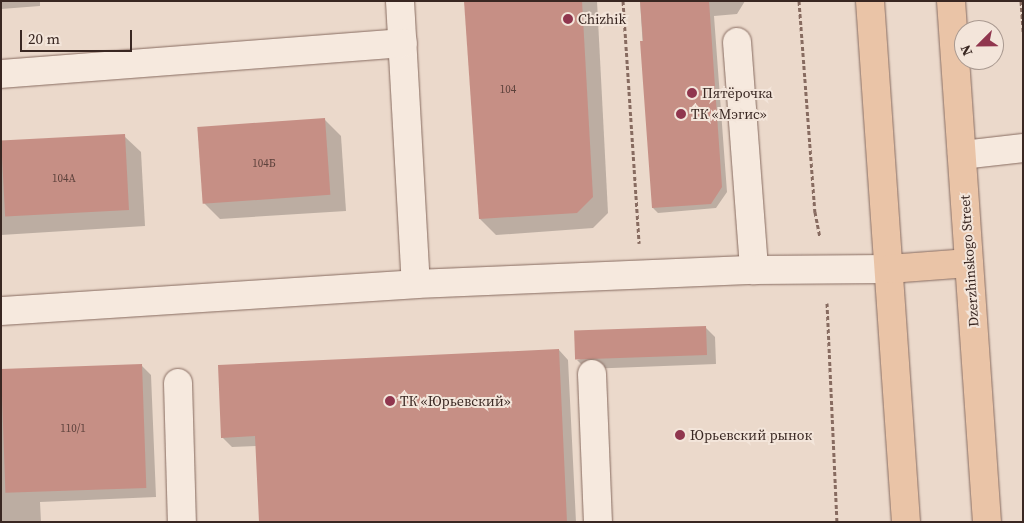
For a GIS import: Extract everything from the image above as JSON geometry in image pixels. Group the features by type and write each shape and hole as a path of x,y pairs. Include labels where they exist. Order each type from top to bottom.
{"main road":[{"path":"870,1 906,522"},
{"name":"Dzerzhinskogo Street","path":"951,1 987,522"},
{"path":"889,269 969,263"}],"lane":[{"path":"400,1 416,284"},
{"path":"737,42 754,270"},
{"path":"1,74 403,43"},
{"path":"962,154 1023,148"},
{"path":"1,311 416,284 754,270 889,269"},
{"path":"592,374 598,522"},
{"path":"178,384 182,522"}],"path":[{"path":"622,1 641,275"},
{"path":"1021,1 1023,33"}],"building":[{"path":"464,1 582,1 593,197 577,213 479,219"},
{"name":"ТК «Мэгис»","path":"640,1 709,1 722,187 711,204 652,208 640,41 643,41"},
{"path":"325,118 330,195 203,204 197,127"},
{"path":"125,134 129,210 5,216 1,140"},
{"path":"706,326 707,355 575,360 574,331"},
{"name":"ТК «Юрьевский»","path":"559,349 567,522 259,522 255,436 221,438 218,365"},
{"path":"142,364 146,488 5,493 1,369"}],"place":[{"name":"Chizhik","path":"568,19"},
{"name":"Пятёрочка","path":"692,93"},
{"name":"ТК «Мэгис»","path":"681,114"},
{"name":"ТК «Юрьевский»","path":"390,401"},
{"name":"Юрьевский рынок","path":"680,435"}]}
